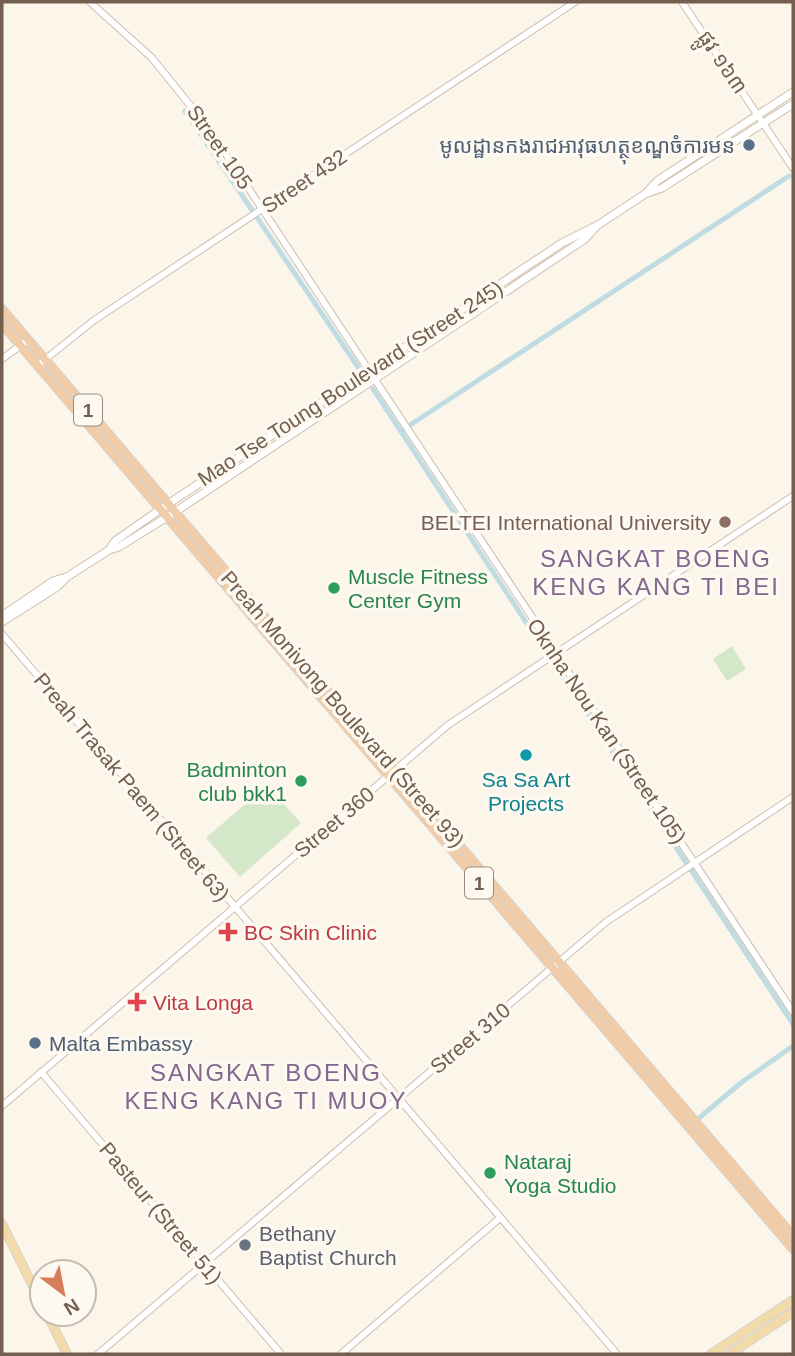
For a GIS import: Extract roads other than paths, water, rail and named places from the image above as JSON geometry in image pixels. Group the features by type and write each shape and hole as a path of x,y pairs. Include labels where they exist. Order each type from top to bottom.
{"highway":[{"name":"Preah Monivong Boulevard (Street 93)","path":"2,309 24,343"},
{"name":"Preah Monivong Boulevard (Street 93)","path":"2,324 24,343 88,410 395,770 515,918"},
{"name":"Preah Monivong Boulevard (Street 93)","path":"41,362 80,416 388,776 793,1236"},
{"path":"61,393 68,387"},
{"path":"80,416 88,410"},
{"path":"227,588 234,581"},
{"name":"Preah Monivong Boulevard (Street 93)","path":"556,965 793,1249"}],"main road":[{"name":"Mao Tse Toung Boulevard (Street 245)","path":"163,513 168,504 580,232 598,225 645,194 657,181 793,92"},
{"name":"Mao Tse Toung Boulevard (Street 245)","path":"645,194 662,188 793,104"},
{"name":"Mao Tse Toung Boulevard (Street 245)","path":"2,622 109,550 115,541 163,513 175,512 585,239 598,225"},
{"name":"Mao Tse Toung Boulevard (Street 245)","path":"2,616 53,581 67,577"},
{"path":"2,1224 28,1276"},
{"path":"711,1354 793,1300"},
{"path":"730,1354 793,1312"},
{"path":"54,1328 67,1354"}],"street":[{"name":"Street 105","path":"90,2 152,58 183,94 374,379"},
{"name":"Street 432","path":"41,362 93,321 575,2"},
{"name":"ផ្លូវ ១៦៣","path":"682,2 793,168"},
{"path":"2,359 24,343"},
{"name":"Oknha Nou Kan (Street 105)","path":"374,379 551,656 793,1012"},
{"name":"Street 360","path":"2,1106 448,725 793,496"},
{"name":"Preah Trasak Paem (Street 63)","path":"2,634 617,1354"},
{"name":"Street 310","path":"98,1354 612,918 793,796"},
{"name":"Pasteur (Street 51)","path":"41,1072 281,1354"},
{"path":"341,1354 500,1218"}],"waterway":[{"path":"185,111 360,370"},
{"path":"401,431 789,176"},
{"path":"373,389 545,651"},
{"path":"554,663 793,1024"},
{"path":"699,1118 742,1082 793,1046"}],"place":[{"name":"មូលដ្ឋានកងរាជអាវុធហត្ថុខណ្ឌចំការមន","path":"749,145"},
{"name":"BELTEI International University","path":"725,522"},
{"name":"Muscle Fitness Center Gym","path":"334,588"},
{"name":"Sa Sa Art Projects","path":"526,755"},
{"name":"Badminton club bkk1","path":"301,781"},
{"name":"BC Skin Clinic","path":"228,932"},
{"name":"Vita Longa","path":"137,1002"},
{"name":"Malta Embassy","path":"35,1043"},
{"name":"Nataraj Yoga Studio","path":"490,1173"},
{"name":"Bethany Baptist Church","path":"245,1245"}],"district":[{"name":"SANGKAT BOENG KENG KANG TI BEI","path":"656,572"},
{"name":"SANGKAT BOENG KENG KANG TI MUOY","path":"266,1086"}]}
